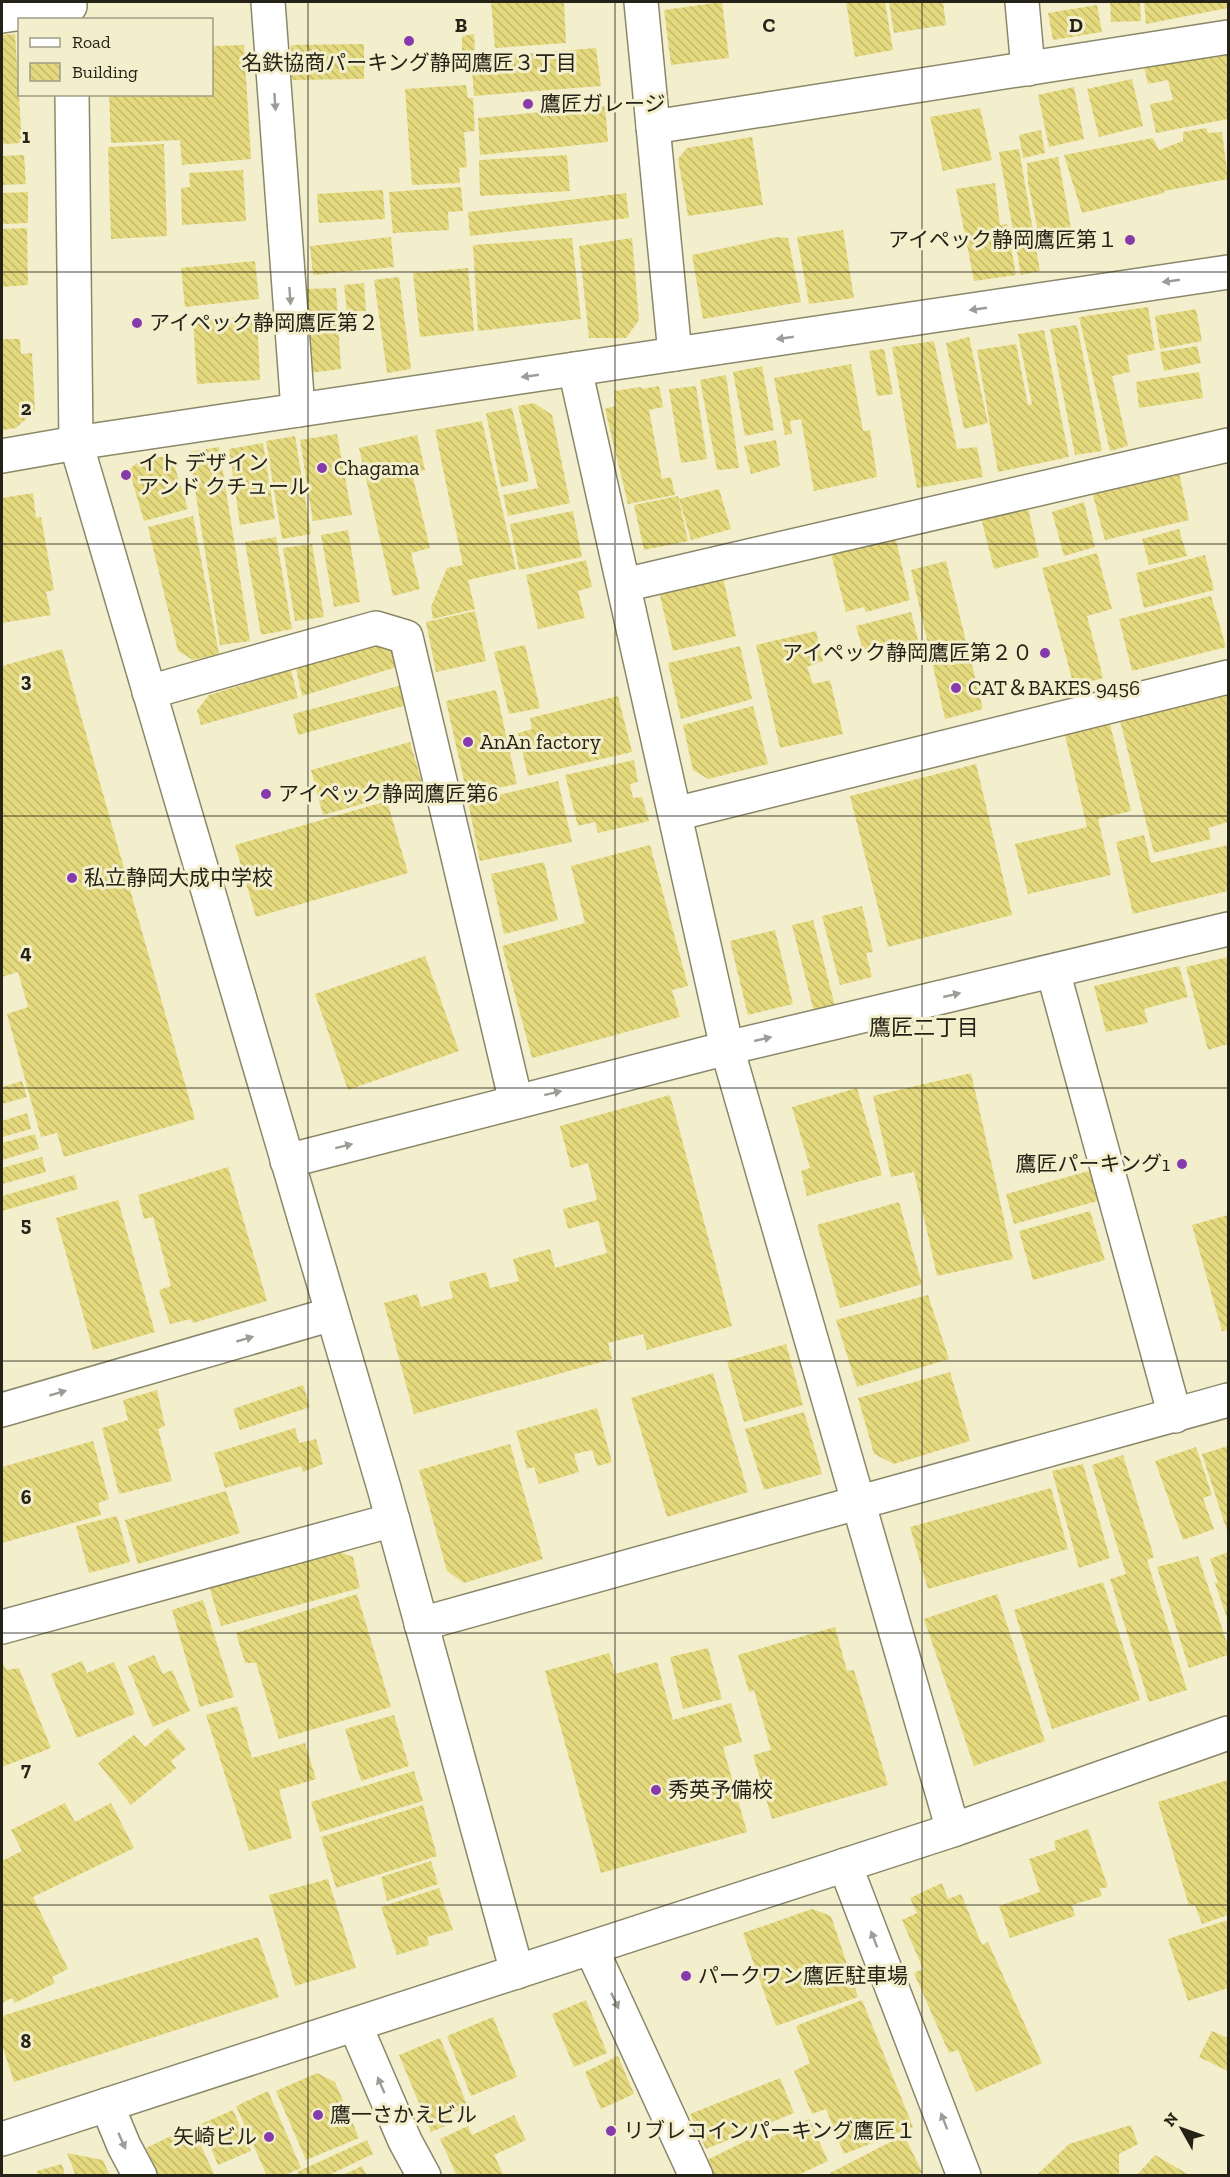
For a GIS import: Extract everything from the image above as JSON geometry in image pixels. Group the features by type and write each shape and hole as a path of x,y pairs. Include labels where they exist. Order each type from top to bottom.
{"street":[{"path":"268,2 298,410"},
{"path":"641,2 675,354"},
{"path":"1022,2 1028,69"},
{"path":"2,16 70,9"},
{"path":"653,127 1228,37"},
{"path":"72,96 76,443 393,1520 517,1972"},
{"path":"2,456 76,443 1228,272"},
{"path":"575,369 727,1048 953,1830"},
{"path":"624,585 1228,445"},
{"path":"149,692 376,628 406,637 516,1102"},
{"path":"675,814 1228,677"},
{"path":"287,1161 727,1048 1228,929"},
{"path":"1053,971 1175,1416"},
{"path":"2,1410 332,1314"},
{"path":"421,1624 1228,1400"},
{"path":"2,1627 393,1520"},
{"path":"2,2139 953,1830 1228,1733"},
{"path":"845,1865 964,2175"},
{"path":"591,1948 696,2175"},
{"path":"355,2025 405,2141 424,2175"},
{"path":"107,2105 124,2146 140,2175"}],"building":[{"path":"491,2 564,2 566,43 495,48"},
{"path":"722,2 729,58 671,65 664,10"},
{"path":"846,2 885,2 893,50 855,57"},
{"path":"943,2 946,25 894,33 889,3"},
{"path":"1110,2 1140,2 1141,21 1111,22"},
{"path":"1144,2 1228,2 1228,8 1146,24"},
{"path":"1097,5 1102,32 1053,40 1048,13"},
{"path":"15,34 22,143 2,144 2,35"},
{"path":"474,34 475,50 462,52 462,36"},
{"path":"364,44 364,79 292,80 291,45"},
{"path":"244,45 251,159 182,165 180,140 111,143 109,96 213,96 213,46"},
{"path":"596,48 601,86 474,96 471,58"},
{"path":"1228,48 1228,119 1156,133 1150,104 1173,100 1168,80 1148,84 1143,63"},
{"path":"1132,79 1143,126 1099,137 1087,89"},
{"path":"466,85 468,98 473,98 475,131 464,132 467,167 459,168 460,183 412,185 405,89"},
{"path":"1074,87 1084,139 1049,147 1038,95"},
{"path":"605,106 608,142 480,155 478,118"},
{"path":"980,108 992,160 943,171 930,117"},
{"path":"1206,128 1208,133 1222,132 1228,179 1164,191 1164,193 1082,213 1064,155 1153,138 1159,150 1183,141 1183,132"},
{"path":"1041,130 1045,153 1023,158 1019,135"},
{"path":"752,137 763,205 688,216 678,159 687,148"},
{"path":"164,144 167,236 111,239 108,147"},
{"path":"1019,149 1040,271 1021,275 999,152"},
{"path":"24,155 26,184 2,185 2,156"},
{"path":"567,155 570,191 480,196 479,160"},
{"path":"1058,157 1073,239 1041,245 1028,183 1027,163"},
{"path":"243,170 246,221 182,225 181,188 190,187 189,173"},
{"path":"995,183 1000,225 1007,224 1016,275 974,281 956,189"},
{"path":"461,187 463,211 448,212 449,230 393,233 389,192"},
{"path":"383,190 385,219 319,223 317,194"},
{"path":"28,192 28,223 2,224 2,193"},
{"path":"626,193 629,218 470,236 468,212"},
{"path":"27,228 28,285 2,287 2,229"},
{"path":"843,230 854,298 809,304 797,237"},
{"path":"391,237 394,267 313,275 310,246"},
{"path":"776,237 788,238 801,302 703,319 692,255"},
{"path":"572,238 581,319 478,331 473,245"},
{"path":"632,238 639,320 626,338 589,338 579,246"},
{"path":"255,261 259,299 185,307 181,268"},
{"path":"468,268 474,331 420,337 413,273"},
{"path":"399,277 411,369 387,373 374,280"},
{"path":"364,283 366,311 347,312 344,285"},
{"path":"336,288 341,369 309,373 305,289"},
{"path":"1148,307 1155,350 1127,355 1130,372 1112,376 1128,446 1110,451 1079,317"},
{"path":"1196,309 1202,341 1160,349 1155,316"},
{"path":"257,316 260,380 197,384 193,320"},
{"path":"1077,325 1102,451 1075,455 1050,329"},
{"path":"1044,330 1069,457 998,472 977,350 1016,344 1028,405 1032,404 1018,334"},
{"path":"969,337 988,423 964,429 946,343"},
{"path":"2,339 20,339 21,354 32,353 35,411 16,428 2,430"},
{"path":"934,341 957,449 977,447 983,477 917,488 892,347"},
{"path":"1197,346 1201,363 1164,371 1160,352"},
{"path":"884,349 893,394 877,396 869,351"},
{"path":"851,364 863,431 870,430 877,477 814,491 801,419 790,421 792,434 785,435 774,378"},
{"path":"762,366 774,430 745,436 733,372"},
{"path":"1199,372 1203,398 1139,408 1136,382"},
{"path":"726,375 739,468 717,470 700,380"},
{"path":"659,386 663,407 649,410 662,479 671,477 675,495 628,504 605,409 615,406 614,391"},
{"path":"696,386 707,459 681,463 669,389"},
{"path":"534,403 552,415 570,503 508,516 503,495 538,488 518,406"},
{"path":"512,408 529,481 501,487 486,413"},
{"path":"482,421 516,569 468,580 475,609 433,619 431,607 447,568 463,565 435,430"},
{"path":"337,434 352,515 313,521 300,440"},
{"path":"417,435 425,470 412,473 430,548 411,553 420,589 393,596 359,448"},
{"path":"295,436 311,534 282,539 266,441"},
{"path":"776,440 780,466 751,474 744,446"},
{"path":"263,443 275,519 240,525 229,449"},
{"path":"219,447 250,641 220,645 189,452"},
{"path":"171,455 188,509 144,521 129,470 139,461"},
{"path":"1178,468 1189,520 1105,540 1091,488"},
{"path":"719,489 731,529 691,540 679,499"},
{"path":"33,493 36,518 41,517 54,590 46,592 51,615 2,623 2,498"},
{"path":"678,496 688,541 644,550 634,505"},
{"path":"1084,502 1095,547 1064,556 1052,512"},
{"path":"1028,508 1039,557 994,569 981,518"},
{"path":"573,511 582,557 519,570 510,524"},
{"path":"193,516 219,654 193,660 178,651 148,527"},
{"path":"1179,529 1187,556 1149,565 1142,539"},
{"path":"348,530 360,602 334,607 321,535"},
{"path":"894,532 910,600 866,612 864,607 846,612 830,550"},
{"path":"276,537 292,629 261,635 245,542"},
{"path":"312,544 324,617 295,621 283,548"},
{"path":"1097,553 1112,609 1087,616 1103,678 1074,686 1042,568"},
{"path":"1205,555 1214,590 1144,608 1136,573"},
{"path":"586,560 592,587 578,591 585,618 538,629 526,575"},
{"path":"946,561 983,709 945,719 911,570"},
{"path":"723,577 736,636 673,651 659,592"},
{"path":"1211,596 1226,647 1132,671 1119,619"},
{"path":"475,611 486,661 436,672 426,622"},
{"path":"911,612 918,640 864,654 856,626"},
{"path":"816,631 823,661 807,667 813,684 830,680 843,734 780,748 756,645"},
{"path":"379,642 391,649 397,667 302,696 296,669"},
{"path":"525,645 540,708 509,714 494,652"},
{"path":"740,646 752,699 681,719 668,663"},
{"name":"私立静岡大成中学校","path":"62,649 195,1119 64,1157 57,1133 41,1137 7,1014 28,1007 18,972 2,977 2,666"},
{"path":"291,670 298,698 201,725 197,710 209,695"},
{"path":"402,685 407,705 298,735 293,714"},
{"path":"1228,689 1228,822 1208,828 1211,839 1154,853 1119,717"},
{"path":"496,690 517,784 467,794 446,701"},
{"path":"618,696 632,752 528,776 518,733 532,729 530,718"},
{"path":"753,706 768,764 708,779 693,770 683,725"},
{"path":"1110,724 1131,811 1098,819 1111,875 1028,894 1015,844 1087,827 1065,735"},
{"path":"410,742 423,787 323,815 311,770"},
{"path":"634,760 638,782 630,784 633,798 642,797 649,821 598,833 595,822 578,826 565,775"},
{"path":"976,764 1012,915 888,947 850,796"},
{"path":"558,781 572,842 480,861 468,802"},
{"path":"387,801 408,873 256,917 235,845"},
{"path":"1144,835 1151,863 1228,845 1228,891 1133,914 1116,842"},
{"path":"650,845 688,986 672,990 680,1017 532,1058 502,946 585,923 571,866"},
{"path":"544,862 558,920 504,934 491,874"},
{"path":"862,906 873,952 866,953 872,977 840,985 822,916"},
{"path":"813,920 835,1006 814,1012 792,925"},
{"path":"775,930 793,1004 748,1015 730,941"},
{"path":"425,956 459,1051 348,1090 315,994"},
{"path":"1228,957 1228,1044 1208,1050 1186,967"},
{"path":"1179,966 1188,997 1144,1009 1148,1023 1106,1032 1094,986"},
{"path":"971,1073 1013,1259 937,1276 914,1172 891,1177 873,1096"},
{"path":"22,1081 27,1097 2,1104 2,1087"},
{"path":"857,1088 882,1175 807,1196 801,1171 810,1168 792,1107"},
{"path":"670,1095 732,1326 647,1350 643,1334 608,1343 612,1359 414,1414 384,1303 417,1294 421,1307 453,1298 449,1282 486,1272 490,1288 519,1281 513,1259 550,1249 555,1268 607,1253 598,1221 568,1229 563,1209 597,1200 588,1163 571,1168 560,1126"},
{"path":"27,1113 31,1129 2,1137 2,1121"},
{"path":"35,1134 39,1149 2,1160 2,1143"},
{"path":"42,1157 46,1172 2,1184 2,1168"},
{"path":"228,1167 267,1301 193,1323 191,1319 170,1324 159,1290 171,1286 153,1217 144,1219 138,1195"},
{"path":"1092,1170 1101,1200 1014,1224 1006,1194"},
{"path":"74,1175 78,1189 2,1211 2,1196"},
{"path":"118,1200 155,1332 93,1350 56,1218"},
{"path":"899,1202 922,1284 840,1308 817,1225"},
{"path":"1090,1211 1105,1260 1033,1280 1019,1231"},
{"path":"1228,1215 1228,1330 1222,1331 1192,1225"},
{"path":"928,1295 949,1359 857,1387 836,1320"},
{"path":"786,1344 803,1405 744,1422 727,1361"},
{"path":"950,1372 970,1441 894,1464 874,1454 858,1398"},
{"path":"713,1373 748,1492 667,1517 631,1398"},
{"path":"303,1385 310,1407 240,1430 233,1409"},
{"path":"157,1390 165,1426 158,1429 172,1481 119,1494 102,1428 128,1420 123,1400"},
{"path":"597,1408 612,1462 597,1466 592,1450 574,1454 579,1472 539,1484 534,1467 527,1469 516,1431"},
{"path":"804,1412 822,1474 764,1490 745,1429"},
{"path":"295,1428 299,1443 316,1439 323,1464 303,1472 301,1466 225,1488 214,1453"},
{"path":"93,1441 109,1499 98,1503 101,1515 2,1543 2,1467"},
{"path":"510,1444 543,1559 464,1583 447,1571 419,1470"},
{"path":"1228,1446 1228,1534 1202,1454"},
{"path":"1196,1447 1212,1495 1203,1498 1214,1529 1183,1540 1155,1461"},
{"path":"1123,1455 1154,1557 1147,1560 1187,1690 1149,1702 1110,1579 1126,1574 1092,1465"},
{"path":"1083,1464 1110,1558 1079,1568 1052,1471"},
{"path":"1051,1488 1068,1549 928,1589 910,1527"},
{"path":"226,1491 240,1533 138,1564 125,1520"},
{"path":"117,1516 130,1562 89,1573 76,1526"},
{"path":"337,1551 353,1557 360,1588 221,1626 209,1586"},
{"path":"1228,1552 1228,1621 1215,1583 1218,1583 1210,1559"},
{"path":"1198,1556 1228,1646 1228,1655 1189,1668 1157,1567"},
{"path":"1103,1582 1140,1700 1052,1729 1014,1610"},
{"path":"357,1594 391,1707 279,1739 256,1663 245,1663 236,1633"},
{"path":"997,1594 1045,1741 974,1766 924,1619"},
{"path":"203,1600 234,1697 200,1707 172,1610"},
{"path":"835,1627 847,1671 854,1670 888,1785 772,1819 753,1755 771,1750 754,1690 749,1692 738,1655"},
{"path":"708,1648 722,1699 683,1709 670,1657"},
{"name":"秀英予備校","path":"609,1653 615,1674 657,1662 673,1720 731,1703 742,1742 723,1747 747,1832 601,1873 545,1671"},
{"path":"154,1655 163,1674 172,1670 190,1711 153,1727 128,1666"},
{"path":"82,1661 87,1673 114,1662 135,1714 77,1738 51,1674"},
{"path":"2,1662 7,1670 19,1668 51,1748 2,1767"},
{"path":"237,1706 252,1758 305,1743 316,1779 279,1790 292,1838 249,1851 206,1715"},
{"path":"394,1715 409,1766 361,1781 345,1729"},
{"path":"168,1728 186,1749 171,1761 176,1768 131,1805 98,1763 134,1735 145,1747"},
{"path":"414,1771 423,1801 320,1832 311,1802"},
{"path":"1228,1780 1228,1915 1202,1924 1195,1905 1189,1906 1158,1802"},
{"path":"65,1803 75,1822 111,1803 134,1848 33,1897 68,1969 52,1977 55,1983 15,2003 12,1998 2,2003 2,1861 22,1851 11,1830"},
{"path":"423,1805 437,1856 336,1888 321,1837"},
{"path":"1088,1829 1108,1887 1099,1889 1102,1896 1072,1905 1075,1916 1010,1938 999,1906 1040,1892 1029,1859 1056,1850 1054,1841"},
{"path":"431,1861 438,1884 387,1901 381,1877"},
{"path":"328,1879 356,1968 295,1986 269,1895"},
{"path":"942,1883 948,1899 961,1894 982,1945 988,1942 1042,2063 976,2092 958,2050 949,2053 914,1973 923,1969 902,1920 917,1913 910,1898"},
{"path":"439,1888 453,1930 427,1937 429,1945 397,1955 381,1907"},
{"path":"812,1909 831,1916 858,1997 776,2026 743,1933"},
{"path":"1228,1920 1228,1988 1188,2001 1168,1939"},
{"path":"258,1937 279,1997 14,2082 2,2045 2,2016"},
{"path":"586,2000 607,2053 574,2067 552,2014"},
{"path":"862,2000 913,2127 844,2154 826,2109 812,2114 794,2071 810,2063 796,2026"},
{"path":"493,2017 517,2077 471,2096 447,2036"},
{"path":"1212,2031 1228,2038 1228,2071 1199,2057"},
{"path":"440,2038 468,2107 449,2114 453,2123 431,2132 399,2055"},
{"path":"618,2056 634,2094 601,2109 585,2072"},
{"name":"鷹一さかえビル","path":"317,2073 335,2082 359,2138 306,2160 276,2091"},
{"path":"780,2078 794,2113 706,2149 690,2114"},
{"name":"矢崎ビル","path":"268,2091 301,2168 283,2176 267,2176 236,2106"},
{"path":"233,2110 251,2151 218,2165 201,2124"},
{"path":"514,2115 526,2140 494,2155 504,2176 457,2176 440,2139 468,2126 472,2135"},
{"path":"809,2119 828,2161 796,2176 714,2176 707,2160 762,2133 765,2140"},
{"path":"1131,2125 1138,2144 1119,2154 1119,2176 1036,2176 1069,2144"},
{"path":"192,2126 215,2176 159,2176 146,2148"},
{"path":"904,2135 922,2172 915,2176 831,2176 830,2173"},
{"path":"367,2140 373,2154 327,2176 299,2176 297,2172"},
{"path":"67,2153 103,2160 110,2176 76,2176"},
{"path":"1155,2155 1191,2176 1136,2176"},
{"path":"62,2164 65,2176 38,2176 37,2171"},
{"path":"362,2166 367,2176 341,2176"}],"place":[{"name":"名鉄協商パーキング静岡鷹匠３丁目","path":"409,41"},
{"name":"鷹匠ガレージ","path":"528,104"},
{"name":"アイペック静岡鷹匠第１","path":"1130,240"},
{"name":"アイペック静岡鷹匠第２","path":"137,323"},
{"name":"Chagama","path":"322,468"},
{"name":"イト デザイン アンド クチュール","path":"126,475"},
{"name":"アイペック静岡鷹匠第２０","path":"1045,653"},
{"name":"CAT＆BAKES 9456","path":"956,688"},
{"name":"AnAn factory","path":"468,742"},
{"name":"アイペック静岡鷹匠第6","path":"266,794"},
{"name":"私立静岡大成中学校","path":"72,878"},
{"name":"鷹匠パーキング1","path":"1182,1164"},
{"name":"秀英予備校","path":"656,1790"},
{"name":"パークワン鷹匠駐車場","path":"686,1976"},
{"name":"鷹一さかえビル","path":"318,2115"},
{"name":"リブレコインパーキング鷹匠１","path":"611,2131"},
{"name":"矢崎ビル","path":"269,2137"}],"district":[{"name":"鷹匠二丁目","path":"924,1027"}]}
